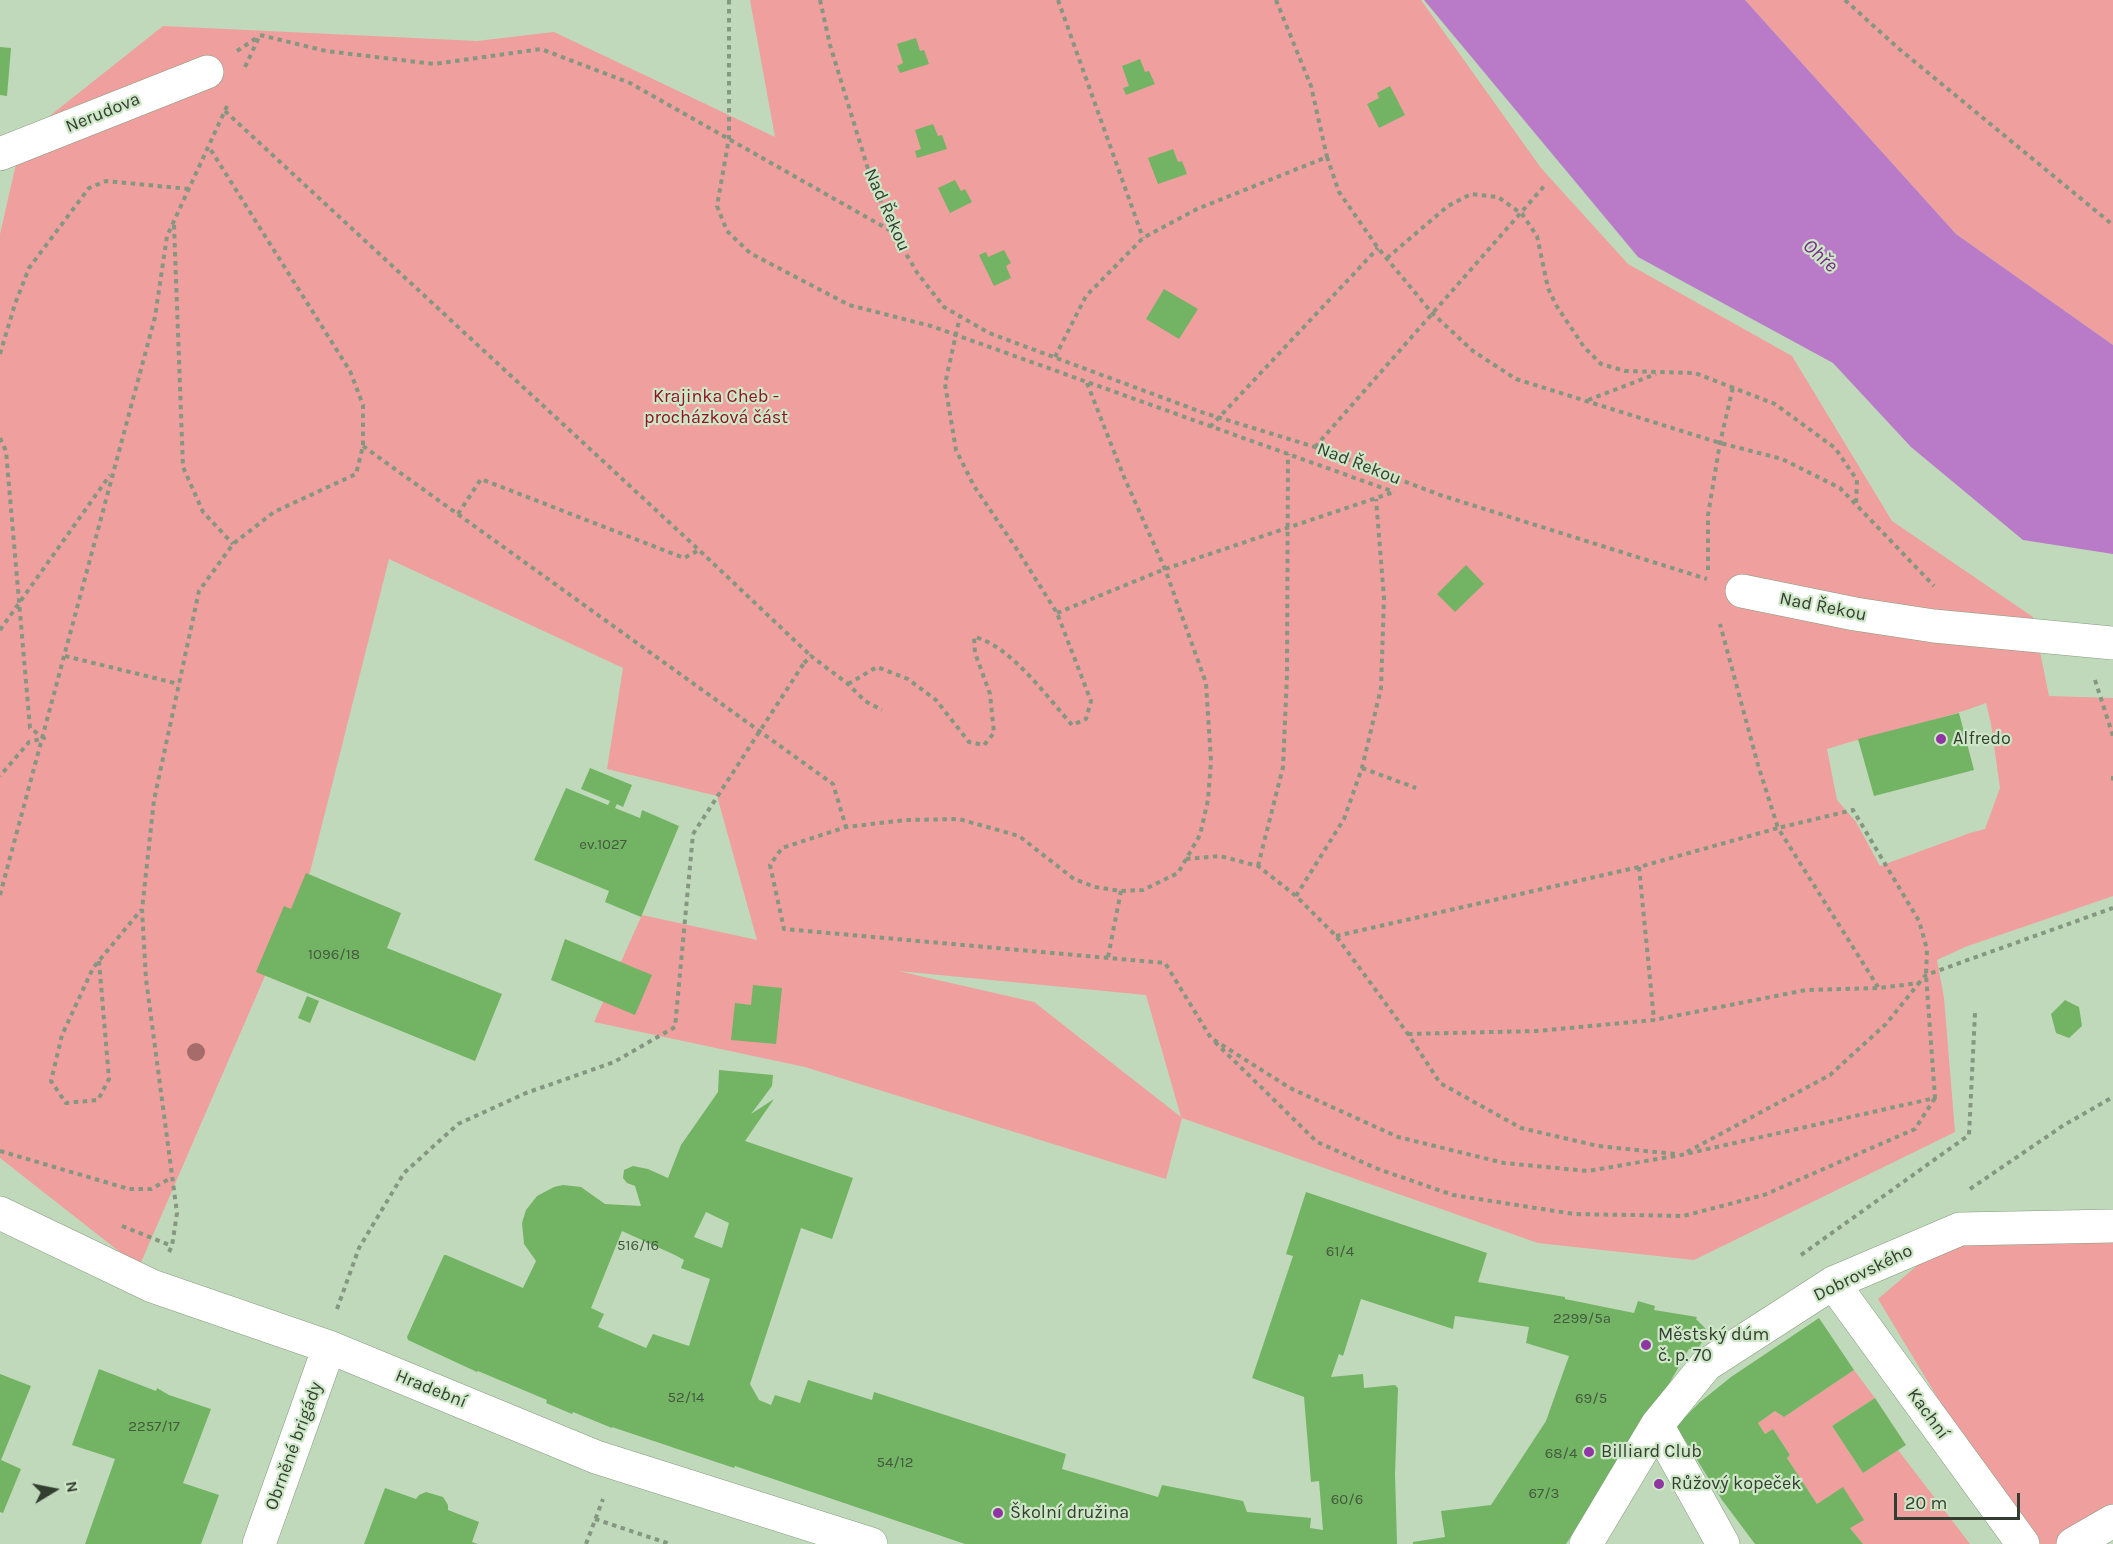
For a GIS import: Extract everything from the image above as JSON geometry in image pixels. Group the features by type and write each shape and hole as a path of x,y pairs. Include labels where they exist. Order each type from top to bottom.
{"street":[{"name":"Nerudova","path":"0,154 207,72"},
{"name":"Nad Řekou","path":"1742,591 1923,625 2098,642"},
{"name":"Hradební","path":"0,1213 152,1286 329,1347 607,1461 871,1544"},
{"name":"Dobrovského","path":"1657,1425 1706,1365 1833,1283 1960,1229 2113,1226"},
{"name":"Kachní","path":"1833,1283 2023,1544"},
{"name":"Obrněné brigády","path":"259,1544 329,1347"},
{"path":"1586,1544 1657,1425"},
{"path":"1657,1425 1723,1544"},
{"path":"2073,1544 2113,1521"}],"path":[{"path":"729,0 729,138 717,206 728,231 750,253 849,305 931,326 1394,492 1165,569 1057,613"},
{"name":"Nad Řekou","path":"820,0 830,45 865,158 893,232 918,274 944,307 988,333 1219,417 1315,447 1440,495 1708,579 1708,515 1720,443"},
{"path":"1058,0 1143,238"},
{"path":"1276,0 1311,86 1327,157 1339,192 1378,248 1432,313 1473,351 1516,379 1720,443 1782,459 1839,488 1937,589"},
{"path":"1845,0 1898,48 2113,225"},
{"path":"245,68 260,35 326,51 434,64 541,49 630,83 893,232"},
{"path":"0,895 44,738 112,472 155,317 167,236 230,100"},
{"path":"225,111 699,549 811,656 848,684 865,701 882,710"},
{"path":"152,1286 172,1246 177,1213 146,979 142,910 154,800 199,591 233,544 274,512 356,474 363,446 363,405 350,371 209,147"},
{"path":"1055,357 1086,296 1143,238 1197,209 1327,157"},
{"path":"0,354 29,268 89,188 106,182 189,189"},
{"path":"1315,447 1546,184"},
{"path":"1387,258 1448,206 1471,194 1498,197 1522,214 1537,236 1548,288 1568,326 1601,364 1625,371 1695,373 1775,405 1835,448 1857,480 1856,506"},
{"path":"174,222 183,467 203,512 233,544"},
{"path":"1210,427 1378,248"},
{"path":"848,684 877,667 908,679 936,700 969,742 984,745 994,733 990,694 975,653 974,637 986,639 1010,657 1072,725 1086,719 1091,701 1057,613 974,486 956,450 945,384 960,316"},
{"path":"1586,401 1660,373"},
{"path":"1087,383 1124,477 1165,569 1206,683 1211,750 1208,800 1200,835 1178,873 1143,890 1121,891 1095,887 1074,879 1019,836 959,819 906,820 846,827 782,848 771,865 784,929 1165,963 1211,1038 1317,1142 1378,1169 1453,1195 1574,1215 1683,1216 1764,1195 1915,1129 1935,1098 1926,975 1927,949 1919,921 1853,810 1778,828 1639,867 1336,936"},
{"path":"1720,443 1732,387"},
{"path":"0,438 6,451 30,728 44,738"},
{"path":"363,446 833,784 846,827"},
{"path":"1258,866 1283,767 1287,675 1288,454"},
{"path":"0,630 112,472"},
{"path":"458,514 481,479 684,558 699,549"},
{"path":"1296,896 1344,819 1362,768 1381,688 1384,598 1376,499"},
{"path":"1720,623 1758,765 1778,828 1879,988"},
{"path":"2098,642 2113,736"},
{"path":"65,656 179,684"},
{"path":"329,1347 338,1306 359,1248 404,1173 458,1124 526,1093 615,1062 675,1027 693,834 804,663 811,656"},
{"path":"0,776 29,742 44,738"},
{"path":"1362,768 1416,788"},
{"path":"1186,859 1220,856 1258,866 1296,896 1336,936 1408,1034 1440,1083 1521,1128 1598,1146 1682,1155 1830,1075 1886,1024 1926,975 2113,909"},
{"path":"1639,867 1654,1020"},
{"path":"1108,957 1121,891"},
{"path":"99,961 109,1079 98,1100 66,1103 51,1081 62,1035 93,968 142,910"},
{"path":"1408,1034 1537,1031 1654,1020 1806,990 1879,988 1919,983"},
{"path":"1799,1256 1969,1135 1975,1013"},
{"path":"1211,1038 1290,1088 1398,1137 1504,1163 1588,1172 1682,1155 1935,1098"},
{"path":"1967,1191 2064,1125 2113,1096"},
{"path":"0,1151 129,1189 151,1188 171,1178"},
{"path":"586,1544 595,1519 607,1461"},
{"path":"595,1519 670,1544"}],"green space":[{"name":"Krajinka Cheb - procházková část","path":"750,0 1421,0 1541,168 1628,264 1792,356 1892,521 2033,617 2049,696 2113,698 2113,896 1965,947 1937,960 1944,998 1955,1132 1694,1260 1538,1243 1182,1118 1166,1179 805,1067 594,1022 642,915 757,940 717,796 607,769 623,668 389,559 310,872 139,1267 0,1158 0,234 22,138 163,26 477,41 554,32 775,137","holes":["1986,703 2000,788 1985,829 1880,866 1856,822 1837,800 1827,749","898,971 1146,995 1181,1117 1034,1002"]},
{"path":"1745,0 2113,0 2113,345 1956,234"},
{"path":"2113,1226 2113,1521 2073,1544 2026,1544 1878,1299 1960,1229"},
{"path":"1854,1370 1875,1398 1832,1426 1863,1473 1898,1450 1970,1544 1863,1544 1850,1528 1817,1504 1787,1458 1790,1455 1773,1429 1765,1434 1758,1423 1775,1411 1784,1417"}],"water":[{"name":"Ohře","path":"1424,0 1745,0 1956,234 2113,345 2113,554 2023,540 1911,447 1833,363 1638,257"}],"building":[{"path":"916,38 920,51 924,50 929,64 900,73 897,66 903,63 897,44"},
{"path":"0,47 11,48 7,96 0,95"},
{"path":"1140,59 1145,72 1149,71 1155,84 1126,95 1123,88 1129,86 1122,66"},
{"path":"1390,86 1405,115 1379,128 1367,104 1379,98 1377,93"},
{"path":"933,124 938,136 942,135 947,149 917,158 915,151 921,149 915,130"},
{"path":"1173,149 1178,162 1182,161 1187,174 1158,184 1148,158"},
{"path":"955,180 961,191 965,189 972,202 950,213 938,188"},
{"path":"1004,250 1011,263 1006,266 1011,278 994,286 979,255 986,252 988,257"},
{"path":"1164,289 1198,309 1179,339 1146,319"},
{"path":"1466,565 1484,584 1455,612 1437,594"},
{"path":"1959,713 1974,770 1874,796 1858,739"},
{"path":"590,768 632,785 623,807 617,804 615,808 640,818 642,810 679,826 641,917 605,902 609,891 534,860 566,788 608,805 610,801 581,789"},
{"path":"306,873 401,913 387,948 502,994 475,1061 256,972 284,906 291,909"},
{"path":"565,939 652,975 635,1015 551,980"},
{"path":"753,985 782,988 776,1044 731,1040 735,1003 751,1005"},
{"path":"307,996 319,1001 310,1023 298,1018"},
{"path":"2065,1000 2079,1007 2082,1026 2069,1038 2056,1033 2051,1014"},
{"path":"719,1070 773,1075 772,1086 751,1114 774,1099 745,1141 853,1178 832,1239 801,1228 750,1384 759,1400 771,1405 775,1395 800,1403 808,1380 872,1400 874,1392 1066,1454 1062,1469 1158,1497 1162,1485 1243,1501 1247,1512 1311,1518 1310,1528 1323,1530 1319,1481 1311,1482 1304,1397 1252,1378 1293,1256 1286,1254 1306,1192 1487,1253 1478,1282 1565,1297 1565,1299 1634,1313 1638,1301 1655,1306 1654,1310 1697,1317 1696,1319 1708,1331 1698,1349 1689,1349 1662,1396 1566,1544 1413,1544 1413,1542 1445,1537 1441,1511 1491,1505 1546,1421 1569,1356 1526,1343 1529,1327 1455,1316 1453,1329 1361,1299 1343,1356 1339,1354 1331,1377 1363,1374 1364,1388 1395,1385 1398,1388 1395,1474 1397,1544 965,1544 735,1466 734,1468 612,1428 573,1412 572,1414 546,1403 547,1400 477,1372 408,1340 407,1337 444,1255 523,1288 536,1261 524,1244 522,1223 526,1210 537,1196 563,1185 581,1187 605,1204 641,1206 635,1186 627,1183 623,1178 624,1170 633,1166 648,1169 668,1178 681,1145 718,1092","holes":["706,1212 729,1223 722,1248 694,1237","622,1231 675,1255 684,1260 681,1268 710,1279 689,1346 653,1334 646,1348 598,1327 604,1314 591,1308"]},
{"path":"1819,1318 1854,1370 1784,1417 1775,1411 1758,1423 1765,1434 1773,1429 1790,1455 1787,1458 1817,1504 1843,1487 1864,1520 1850,1528 1863,1544 1755,1544 1722,1500 1676,1426 1700,1402 1731,1377"},
{"path":"99,1369 211,1409 183,1483 219,1495 201,1544 85,1544 115,1459 72,1445"},
{"path":"0,1374 31,1386 1,1460 21,1469 3,1513 0,1512"},
{"path":"1875,1398 1906,1445 1863,1473 1832,1426"},
{"path":"385,1488 416,1499 426,1492 443,1497 448,1510 479,1522 472,1542 478,1544 364,1544"}],"place":[{"name":"Alfredo","path":"1941,739"},
{"name":"Městský dúm č. p. 70","path":"1646,1345"},
{"name":"Billiard Club","path":"1589,1452"},
{"name":"Růžový kopeček","path":"1659,1484"},
{"name":"Školní družina","path":"998,1513"}]}
